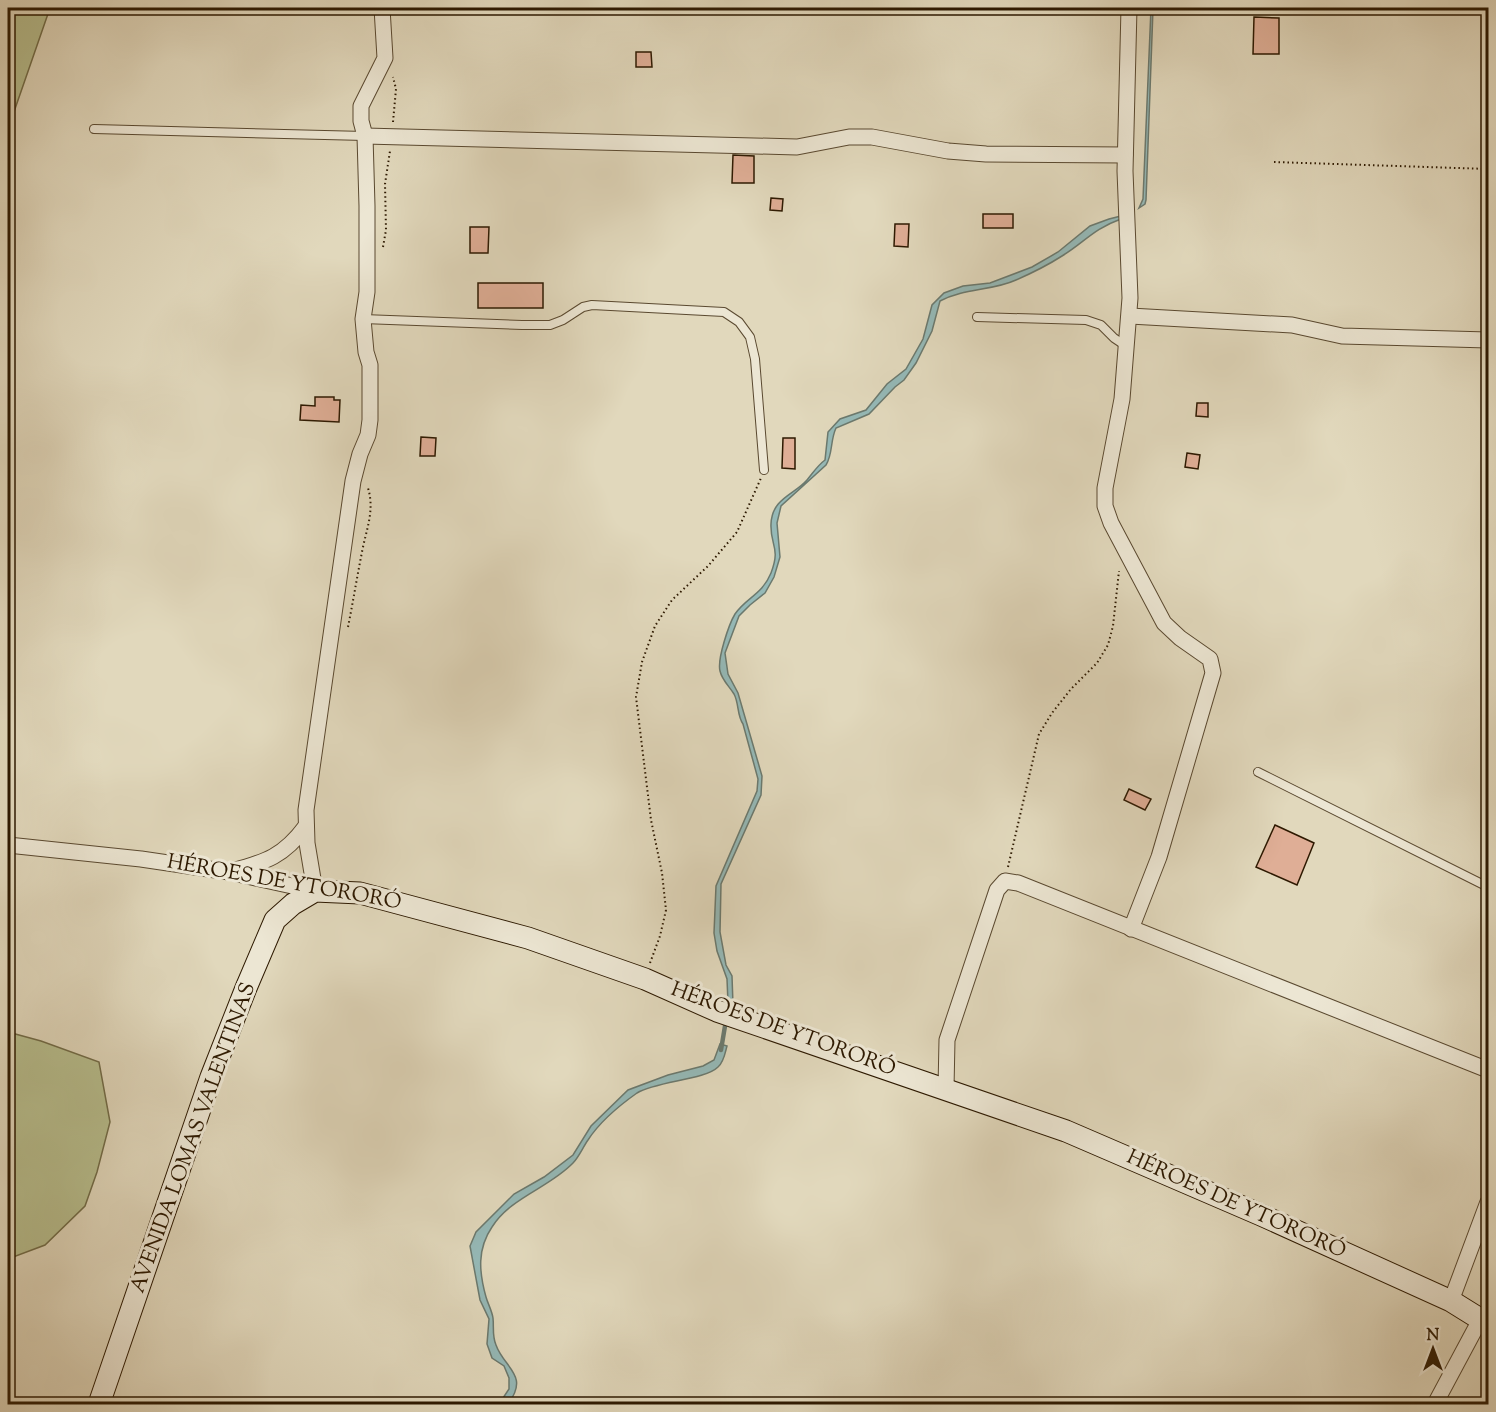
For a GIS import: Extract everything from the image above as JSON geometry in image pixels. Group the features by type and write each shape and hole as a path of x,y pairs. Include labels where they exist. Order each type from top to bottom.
{"main road":[{"name":"HÉROES DE YTORORÓ","path":"315,891 360,893 528,938 645,979 717,1011 1066,1131 1261,1215 1451,1301 1485,1321"},
{"name":"AVENIDA LOMAS VALENTINAS","path":"99,1404 212,1077 246,988 275,920 293,904 315,891"}],"street":[{"path":"315,891 306,810 353,482 369,428 369,365 363,319 367,292 365,136 361,106 385,58 382,8"},
{"path":"1129,8 1125,155 1130,316 1122,399 1105,488 1106,506 1111,524 1164,623 1180,638 1210,659 1213,673 1159,857 1131,929"},
{"path":"365,136 796,147 849,137 882,139 948,151 986,154 1125,155"},
{"path":"1130,316 1292,325 1342,336 1488,340"},
{"path":"229,872 275,857 286,849 306,826"},
{"name":"HÉROES DE YTORORÓ","path":"8,845 141,859 229,872 315,891"},
{"path":"946,1088 946,1040 997,890 1005,881 1018,883 1488,1070"},
{"path":"1451,1301 1488,1202"},
{"path":"1435,1404 1485,1321"}],"lane":[{"path":"94,129 365,136"},
{"path":"363,319 550,325 563,321 583,307 592,305 724,312 739,322 750,338 755,359 764,470"},
{"path":"977,317 1086,320 1101,325 1114,338 1127,346"},
{"path":"1258,772 1488,886"}],"path":[{"path":"382,250 386,230 385,184 396,89 385,58"},
{"path":"1274,162 1488,169"},
{"path":"645,979 660,936 666,910 638,721 636,697 642,662 655,626 672,600 708,566 737,532 764,470"},
{"path":"1005,881 1039,734 1052,713 1071,689 1097,663 1108,645 1113,626 1122,545"}],"green space":[{"path":"8,8 50,8 8,129"},
{"path":"8,1032 99,1062 110,1122 97,1172 85,1206 45,1245 8,1259"}],"water":[{"path":"1151,8 1153,9 1146,200 1145,204 1139,208 1143,199"},
{"path":"1121,216 1121,219 1096,231 1070,251 1028,275 1007,284 959,294 940,301 932,331 916,363 904,380 869,414 836,428 826,465 781,506 777,523 780,557 774,577 765,593 739,616 725,653 728,674 738,693 762,776 761,795 721,884 720,932 726,965 732,976 733,1005 728,1003 727,979 717,951 714,933 716,886 757,791 758,779 736,698 720,671 720,658 735,614 759,591 771,573 775,552 771,524 775,508 802,485 825,460 828,432 840,419 866,410 887,384 906,369 923,339 932,305 944,293 963,286 990,283 1032,267 1058,252 1090,226"},
{"path":"720,1044 727,1046 723,1060 718,1067 703,1075 637,1093 598,1127 573,1163 509,1208 487,1235 482,1252 482,1279 492,1315 495,1342 513,1372 517,1386 508,1404 499,1404 509,1389 509,1378 504,1366 492,1358 487,1344 489,1319 480,1300 470,1246 476,1232 514,1194 544,1177 573,1155 591,1126 628,1090 668,1075 703,1066 714,1060"}],"building":[{"path":"1254,17 1279,18 1279,54 1253,54"},
{"path":"636,52 651,52 652,67 636,67"},
{"path":"733,155 754,156 754,183 732,183"},
{"path":"771,198 783,199 782,211 770,210"},
{"path":"983,214 1013,214 1013,228 983,228"},
{"path":"895,224 909,224 908,247 894,246"},
{"path":"470,227 489,227 488,253 470,253"},
{"path":"478,283 543,283 543,308 478,308"},
{"path":"315,397 334,397 334,400 340,400 339,422 300,420 301,405 315,406"},
{"path":"1197,403 1208,403 1208,417 1196,416"},
{"path":"421,437 436,438 435,456 420,456"},
{"path":"783,438 795,438 795,469 782,468"},
{"path":"1187,453 1200,455 1198,469 1185,467"},
{"path":"1129,789 1151,799 1145,810 1124,800"},
{"path":"1275,825 1314,843 1297,885 1256,867"}],"waterway":[{"path":"721,1050 726,1020"}]}
